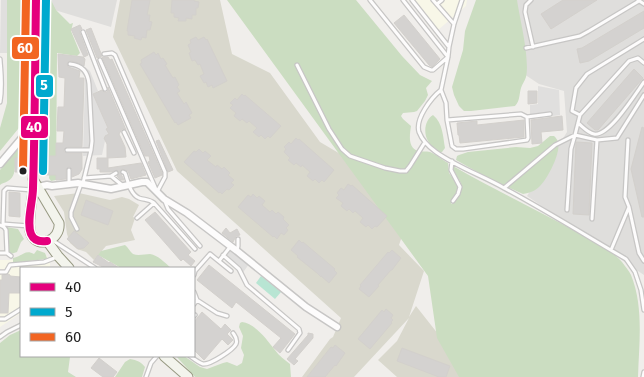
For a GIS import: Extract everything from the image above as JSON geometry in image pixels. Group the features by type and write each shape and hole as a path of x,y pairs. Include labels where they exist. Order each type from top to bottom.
{"main road":[{"path":"35,185 59,223 58,231 49,240 38,241 31,235 29,226 35,185 33,124 36,0"},
{"path":"49,240 58,256 68,267"},
{"path":"165,357 188,377"}],"street":[{"path":"0,164 33,124"},
{"path":"35,185 52,186 83,181 111,189 143,180 164,199 187,213 337,327"}],"lane":[{"path":"370,0 424,67 433,70 448,57"},
{"path":"403,0 448,57"},
{"path":"412,0 449,46"},
{"path":"433,0 454,24"},
{"path":"437,4 442,0"},
{"path":"462,0 454,24 440,90 427,106 419,122 419,132 425,142 452,162 504,188 626,259 635,272 641,290 644,310"},
{"path":"531,0 526,5 525,12 533,48"},
{"path":"526,48 533,48 580,36 638,1 644,4"},
{"path":"83,32 105,88"},
{"path":"580,115 572,110 576,88 587,74 644,39"},
{"path":"104,54 112,52 115,55 165,172 165,177 157,193"},
{"path":"567,210 571,149 580,115 629,61 638,58 644,63"},
{"path":"0,59 2,90 0,102"},
{"path":"100,60 157,193"},
{"path":"70,64 84,69 88,76 92,141 83,181 71,212 71,217 77,229"},
{"path":"297,65 337,143 350,156 385,168 400,171 406,170 425,142"},
{"path":"578,123 596,135 604,132 644,82"},
{"path":"440,90 446,103 452,146 456,148 463,149 526,140 529,135 527,116"},
{"path":"504,188 555,145 575,135 598,140 617,138 644,95"},
{"path":"448,120 522,114 527,116 550,114"},
{"path":"124,132 134,153"},
{"path":"592,219 598,140"},
{"path":"628,140 625,197 639,253 644,261"},
{"path":"67,150 91,150"},
{"path":"452,162 451,170 460,187 453,201"},
{"path":"69,170 69,184"},
{"path":"123,172 126,174 127,186"},
{"path":"83,181 111,176 116,173"},
{"path":"111,176 127,186 138,198 154,203 195,249"},
{"path":"29,226 4,224 4,191 7,188 35,185"},
{"path":"164,199 168,209 200,246"},
{"path":"137,218 154,203"},
{"path":"611,250 629,207"},
{"path":"0,225 6,230 7,253"},
{"path":"218,261 223,255 238,246 238,239"},
{"path":"49,240 93,267"},
{"path":"0,253 7,253 11,256"},
{"path":"195,271 210,254 231,272"},
{"path":"223,255 239,269 247,285 299,329 300,333 288,350"},
{"path":"0,272 6,272 10,265 44,262 58,256"},
{"path":"195,295 197,300 217,313 227,316"},
{"path":"0,319 20,310"},
{"path":"0,337 20,326"},
{"path":"191,357 201,364 208,364 231,349 236,343 237,340 233,333"},
{"path":"146,377 155,357"},
{"path":"643,377 644,372"}],"shaded area":[{"path":"1,0 7,0 7,53 0,53"},
{"path":"49,0 117,0 111,27 48,8"},
{"path":"120,0 220,0 232,54 270,73 320,142 415,198 399,245 424,271 409,317 416,306 457,358 462,377 397,377 378,360 397,341 409,318 354,377 302,377 333,337 341,318 177,171 113,37"},
{"path":"415,0 467,0 466,6 438,30"},
{"path":"516,0 644,0 644,275 527,196 567,132 564,91 539,84 524,74 522,30"},
{"path":"68,60 77,61 90,71 98,91 93,94 108,128 109,136 105,141 102,155 83,156 85,77 80,70 67,68"},
{"path":"538,86 559,90 560,115 530,119 530,105 538,104"},
{"path":"79,193 110,200 122,197 139,205 133,217 135,218 131,230 135,240 106,246 94,260 86,252 77,249 70,243 64,212 54,196"},
{"path":"227,247 249,264 242,274 220,256"},
{"path":"47,256 50,267 20,267 20,314 0,327 0,260"}],"green space":[{"path":"7,0 26,0 24,120 0,151 0,128 7,103"},
{"path":"45,0 51,0 56,10 70,24 73,23 71,31 80,53 77,56 57,53 56,180 51,181 49,178 48,157 44,154"},
{"path":"227,0 356,0 402,56 420,75 432,81 426,88 428,95 425,101 417,111 403,113 401,116 411,126 410,140 414,149 432,153 448,163 449,173 458,185 451,204 454,203 462,188 452,168 453,166 600,245 618,258 626,267 631,275 638,300 640,338 638,377 459,377 437,338 428,276"},
{"path":"476,0 517,0 526,50 527,69 526,78 515,106 464,111 459,106 454,95 452,87 463,50 465,31"},
{"path":"433,115 439,122 442,130 445,148 442,152 430,144 425,130 430,117"},
{"path":"550,136 554,136 558,142 556,159 543,182 532,192 523,194 490,179 456,160 457,156 468,152 538,146"},
{"path":"21,146 20,158 15,158 15,171 11,179 0,185 0,170"},
{"path":"6,227 18,229 24,239 17,252 11,254 9,253"},
{"path":"125,245 133,254 156,256 170,267 119,267 98,255 101,251"},
{"path":"37,250 45,253 47,258 13,263 13,258 26,253 34,254"},
{"path":"261,276 281,292 275,299 256,283"},
{"path":"240,323 247,323 265,337 278,354 290,364 291,377 195,377 177,357 185,357 200,367 207,369 227,362 237,366 242,363 244,355 241,348 243,336 239,327"},
{"path":"20,330 20,357 70,357 68,372 76,377 0,377 0,343"},
{"path":"130,359 139,362 145,367 142,377 115,377 125,362"}],"building":[{"path":"132,0 150,0 147,15 150,15 149,21 152,22 150,30 147,30 146,38 142,37 141,40 134,38 135,36 128,35 127,31"},
{"path":"172,0 194,0 199,2 198,8 196,8 196,15 192,15 192,19 186,18 186,21 178,21 179,18 174,17 174,13 171,13"},
{"path":"563,0 597,0 551,29 541,14"},
{"path":"644,11 644,28 589,61 580,63 577,49 582,48"},
{"path":"404,15 440,59 432,67 394,23"},
{"path":"80,25 82,29 80,33 88,55 84,57 71,29"},
{"path":"91,28 102,56 97,58 86,30"},
{"path":"196,37 198,40 204,37 207,39 227,81 213,88 212,85 208,87 206,82 204,83 200,76 204,74 200,64 198,65 195,60 192,61 189,53 191,52 188,45 191,43 190,40"},
{"path":"154,52 156,55 158,53 167,64 165,65 179,85 177,87 180,91 177,93 184,104 186,102 192,113 189,115 191,118 178,125 140,64 142,63 141,60"},
{"path":"58,54 83,57 85,59 84,66 71,61 67,64 68,67 80,71 79,78 84,78 82,147 67,147 64,150 67,153 82,153 82,169 79,174 72,177 72,169 68,167 66,179 56,180 56,175 45,175 44,156 56,156 56,143 63,143 64,131 57,131 58,107 64,107 65,78 59,77"},
{"path":"102,57 112,59 162,175 155,178 148,162 150,161 149,156 145,156"},
{"path":"634,69 643,78 598,130 595,130 587,123"},
{"path":"108,87 126,130 122,129 119,134 125,147 126,157 107,158 107,144 104,138 109,134 106,129 108,128 93,94 102,90 107,92"},
{"path":"528,91 537,91 537,103 528,104"},
{"path":"242,94 281,126 270,138 268,136 265,139 261,135 259,137 253,132 257,128 249,121 247,123 242,119 240,121 234,116 236,113 230,108 233,105 230,103 235,98 237,100"},
{"path":"562,116 563,130 541,132 542,143 532,144 531,120"},
{"path":"524,120 524,137 460,143 457,123 477,121 477,125"},
{"path":"642,127 644,128 644,217 642,217 631,169"},
{"path":"296,138 334,170 324,182 322,180 319,183 315,179 313,181 307,176 310,172 302,165 301,167 296,163 294,165 288,160 290,158 284,152 286,149 284,147 289,142 291,144"},
{"path":"159,140 173,170 168,172 156,141"},
{"path":"576,142 592,143 589,215 573,214"},
{"path":"199,149 211,156 207,160 216,167 217,165 222,169 224,167 230,173 228,175 234,180 231,183 234,185 229,190 227,189 222,194 219,193 184,162 194,151 196,152"},
{"path":"15,158 23,158 23,169 21,172 15,172"},
{"path":"97,158 108,158 108,168 141,163 146,175 131,179 128,171 122,169 120,172 124,180 121,180 117,176 119,173 117,170 100,172 100,169 97,169"},
{"path":"348,184 352,185 387,216 377,227 375,226 372,229 368,225 366,227 360,222 363,218 355,211 353,213 349,209 347,211 341,206 343,203 336,198 339,195 337,193 341,188 344,190"},
{"path":"9,192 20,193 20,217 9,216"},
{"path":"253,194 265,201 262,205 270,212 272,210 276,214 278,212 284,217 283,219 289,225 284,235 281,233 277,239 273,237 238,207 248,195 251,197"},
{"path":"86,200 113,211 108,225 81,215"},
{"path":"155,212 191,252 188,255 195,261 191,266 183,259 181,261 145,220"},
{"path":"226,228 230,233 237,229 240,235 236,236 233,242 222,233"},
{"path":"74,231 89,243 84,248 78,249 67,239"},
{"path":"299,240 335,269 337,273 329,283 291,250"},
{"path":"392,250 401,258 369,297 359,289 360,285 388,252"},
{"path":"98,255 118,267 103,267 93,262"},
{"path":"209,265 295,334 280,353 273,347 281,338 236,302 232,308 197,280"},
{"path":"8,274 20,277 20,293 9,293 8,313 0,313 0,280 2,280 2,275"},
{"path":"386,309 393,315 391,318 393,320 392,323 370,349 358,339 382,310 384,312"},
{"path":"202,312 221,329 225,324 231,330 227,334 233,340 228,345 222,339 204,360 195,351 195,321"},
{"path":"308,333 313,334 313,338 295,359 298,361 294,365 287,359"},
{"path":"335,345 345,353 336,366 325,377 307,377 331,347 333,348"},
{"path":"402,348 450,366 446,377 439,377 397,361"},
{"path":"99,358 117,372 113,377 103,377 91,368"}],"transit line":[{"name":"60","path":"23,171 26,0"},
{"name":"40","path":"36,0 33,188 29,224 31,234 36,240 47,241"},
{"name":"5","path":"43,171 46,0"}]}
